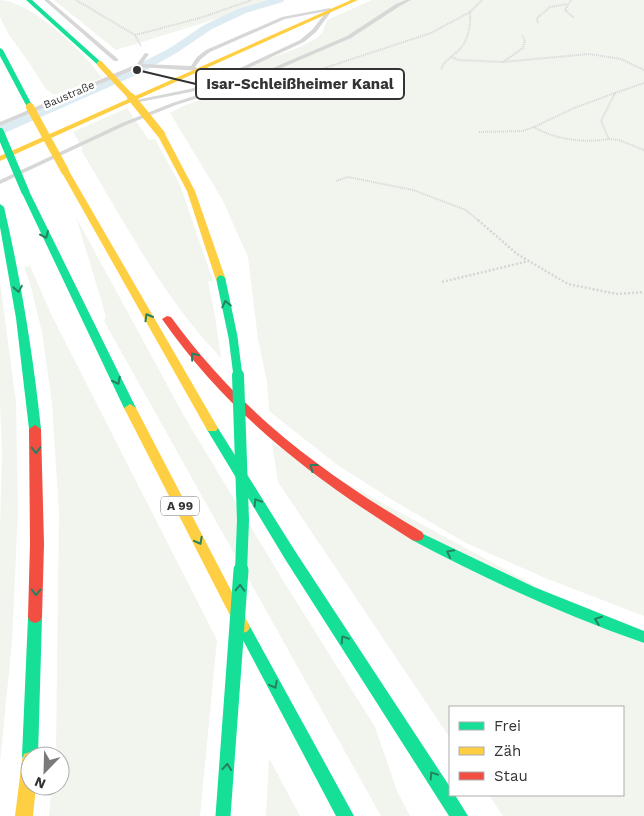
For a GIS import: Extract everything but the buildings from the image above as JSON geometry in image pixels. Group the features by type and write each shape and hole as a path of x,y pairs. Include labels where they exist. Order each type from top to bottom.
{"main road":[{"path":"29,0 123,87 160,134 191,191 221,280 233,337 239,383 243,520 239,613 223,816"},
{"path":"0,159 195,69 355,0"},
{"path":"0,50 65,171 210,425 290,555 459,816"},
{"name":"A 99","path":"0,132 55,258 171,489 345,816"},
{"path":"0,207 14,268 28,347 36,438 37,544 30,746"},
{"path":"120,268 144,281"},
{"path":"162,312 177,335 218,386 278,439 347,492 397,524 502,580 565,607 644,637"},
{"path":"24,816 26,796"}],"lane":[{"path":"46,0 116,60"},
{"path":"0,182 166,107 248,81 349,37 398,5 409,0"},
{"path":"124,103 191,90 212,83 302,41 335,9"},
{"path":"141,65 147,54"},
{"name":"Baustraße","path":"0,124 141,65 195,69"}],"path":[{"path":"76,0 135,35 147,54"},
{"path":"135,35 200,18 252,0"},
{"path":"262,88 431,34 470,12 482,0"},
{"path":"572,0 564,10 574,18"},
{"path":"538,23 537,18 550,7 567,4"},
{"path":"441,70 440,68 459,50 467,37 470,12"},
{"path":"503,62 523,48 525,40 522,35"},
{"path":"451,57 459,60 503,62 591,54 621,59 644,70"},
{"path":"479,132 523,131 549,119 644,83"},
{"path":"609,139 601,121 615,93"},
{"path":"534,127 566,138 592,141 619,140 644,150"},
{"path":"336,181 348,177 413,190 466,210 517,254 568,284 616,294 644,292"},
{"path":"442,282 529,261"}],"shaded area":[{"path":"0,0 12,2 41,18 71,43 102,78 54,95 46,89 9,35 0,17"},
{"path":"54,0 277,0 116,50"},
{"path":"372,0 644,0 644,616 545,578 466,543 389,498 336,464 269,411 267,382 258,339 248,257 222,199 170,113 185,105 233,90 217,87 226,79 249,66 288,52 311,41 322,33 327,20"},
{"path":"127,108 149,140 155,139 180,185 213,281 208,281 221,358 181,310 145,258 81,150 83,149 73,132"},
{"path":"76,217 184,416 284,582 375,727 397,791 410,816 381,816 104,321 106,316"},
{"path":"30,266 51,314 217,640 200,816 49,816 51,796 70,796 70,746 56,746 59,511 52,404 42,332 30,283 24,267"},
{"path":"0,282 16,402 18,510 12,641 0,764 0,529 2,452"},
{"path":"272,443 644,645 644,816 503,816 490,796 624,796 624,706 449,706 449,737 278,482"},
{"path":"269,758 300,816 266,816"}],"waterway":[{"path":"0,131 137,70 174,50 208,27 242,11 279,0"}],"traffic: fast":[{"path":"29,0 100,64"},
{"path":"0,50 30,107"},
{"path":"0,132 25,191"},
{"path":"25,191 130,408"},
{"path":"0,207 21,318 35,429"},
{"path":"221,280 233,337 239,383 243,520 239,613 223,816"},
{"path":"212,428 290,555 459,816"},
{"path":"417,536 472,565 529,591 644,637"},
{"path":"30,746 35,617"},
{"path":"243,627 345,816"}],"traffic: slow":[{"path":"0,159 355,0"},
{"path":"100,64 123,87 161,134"},
{"path":"30,107 65,171"},
{"path":"161,134 191,191 221,280"},
{"path":"65,171 212,428"},
{"path":"130,408 243,627"},
{"path":"24,816 26,796"}],"traffic: jam":[{"path":"167,319 218,384 280,441 347,492 417,536"},
{"path":"35,429 37,544 35,617"}],"place":[{"name":"Isar-Schleißheimer Kanal","path":"137,70"}]}
